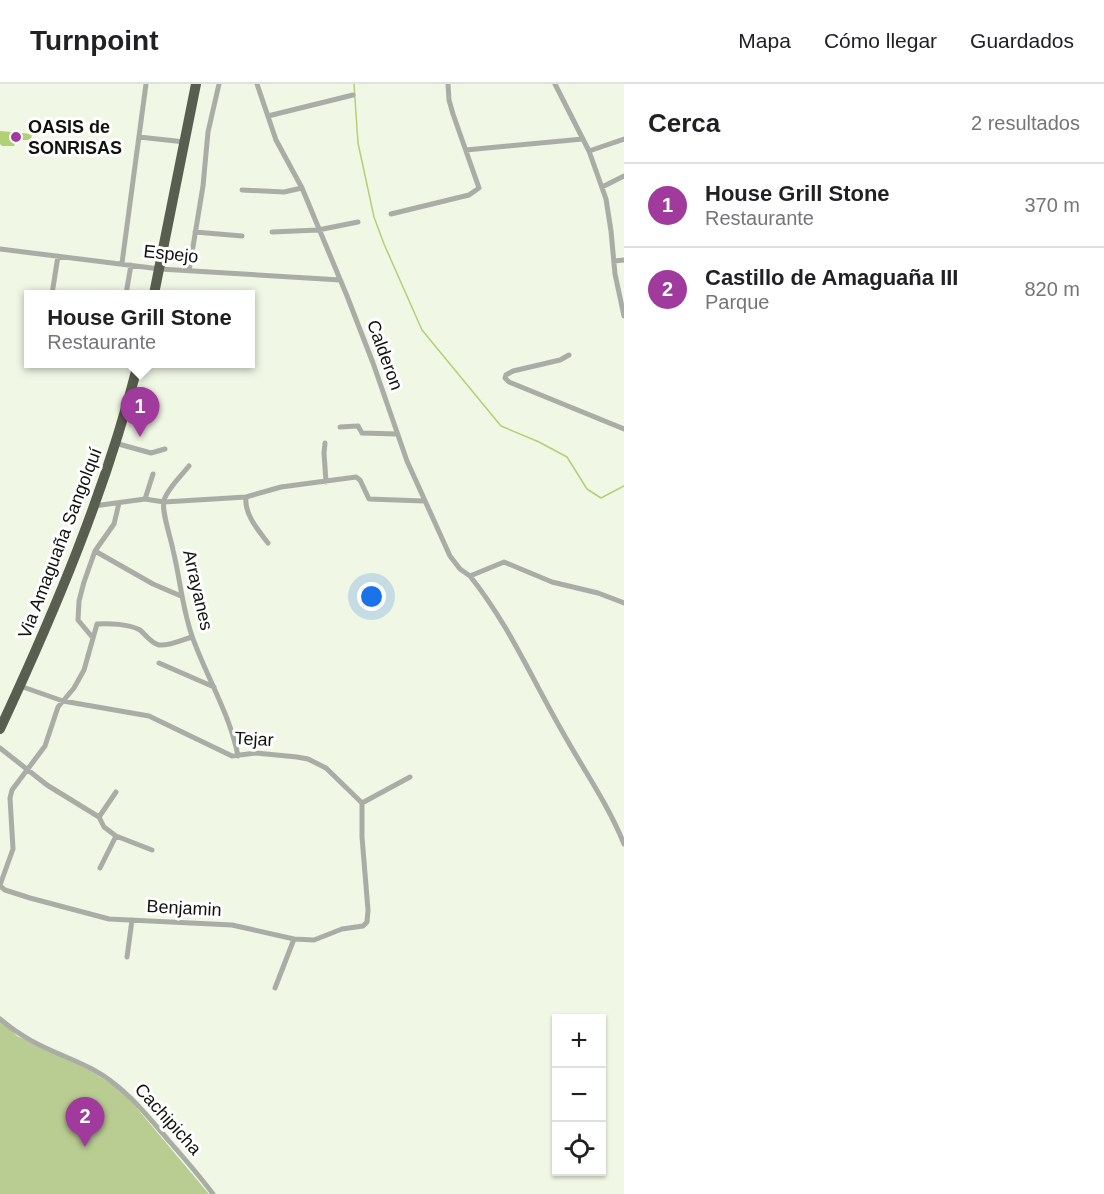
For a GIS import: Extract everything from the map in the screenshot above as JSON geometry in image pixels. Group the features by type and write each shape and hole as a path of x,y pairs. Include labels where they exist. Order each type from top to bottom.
{"highway":[{"path":"155,290 196,84"},
{"name":"Via Amaguaña Sangolquí","path":"0,729 66,581 115,443 137,368"}],"street":[{"path":"122,263 146,84"},
{"path":"189,271 203,186 208,132 219,84"},
{"name":"Calderon","path":"257,84 278,145 302,188 373,363 397,434 424,501 450,556 460,569 470,576 509,630 563,733 596,784 624,844"},
{"path":"391,214 479,189 449,100 448,84"},
{"path":"555,84 589,151 602,187 611,231 615,274 624,316"},
{"path":"268,116 353,95"},
{"path":"139,137 185,141"},
{"path":"466,150 583,139"},
{"path":"589,151 624,140"},
{"path":"602,187 624,176"},
{"path":"242,190 284,192 302,188"},
{"path":"272,232 318,230 358,222"},
{"path":"195,232 242,236"},
{"name":"Espejo","path":"0,249 160,269 340,280"},
{"path":"53,290 58,256"},
{"path":"614,261 624,260"},
{"path":"127,290 131,265"},
{"path":"569,355 560,360 513,371 505,378 509,382 624,429"},
{"path":"340,427 358,426 362,433 397,434"},
{"path":"115,443 151,453 165,449"},
{"path":"326,443 324,453 326,482"},
{"path":"164,502 189,466"},
{"path":"145,500 153,474"},
{"path":"93,506 145,500 164,502 246,496 281,487 357,478 369,499 424,501"},
{"path":"246,496 245,503 250,516 268,543"},
{"name":"Arrayanes","path":"164,502 192,637 224,710 238,756"},
{"path":"93,638 77,618 84,582 95,551 112,528 119,503"},
{"path":"95,551 153,584 182,596"},
{"path":"470,576 504,562 552,582 598,593 624,603"},
{"path":"0,886 13,849 10,798 17,782 45,747 56,711 74,688 84,670 95,627 100,624 137,628 160,645 192,637"},
{"path":"159,663 213,687"},
{"name":"Tejar","path":"20,686 63,701 149,716 218,750 238,756 263,754 308,759 326,768 362,803"},
{"path":"0,748 47,785 99,817 104,827 116,836 152,849"},
{"path":"362,803 410,777"},
{"path":"99,817 116,792"},
{"name":"Benjamin","path":"0,886 5,890 30,898 109,919 232,925 294,939 314,940 342,929 363,926 367,922 362,803"},
{"path":"616,825 624,822"},
{"path":"100,868 116,836"},
{"path":"127,957 132,920"},
{"path":"276,988 294,939"},
{"name":"Cachipicha","path":"0,1019 35,1044 92,1070 116,1084 144,1112 213,1194"}],"shaded area":[{"name":"OASIS de SONRISAS","path":"0,131 32,134 31,140 16,140 14,146 2,146"},
{"path":"0,1019 17,1036 91,1071 114,1086 130,1100 209,1194 0,1194"}],"waterway":[{"path":"354,84 358,143 374,217 422,330 501,426 567,457 587,489 601,498 624,486"}],"place":[{"name":"OASIS de SONRISAS","path":"16,137"},
{"name":"House Grill Stone","path":"140,437"},
{"name":"Castillo de Amaguaña III","path":"85,1147"}]}
